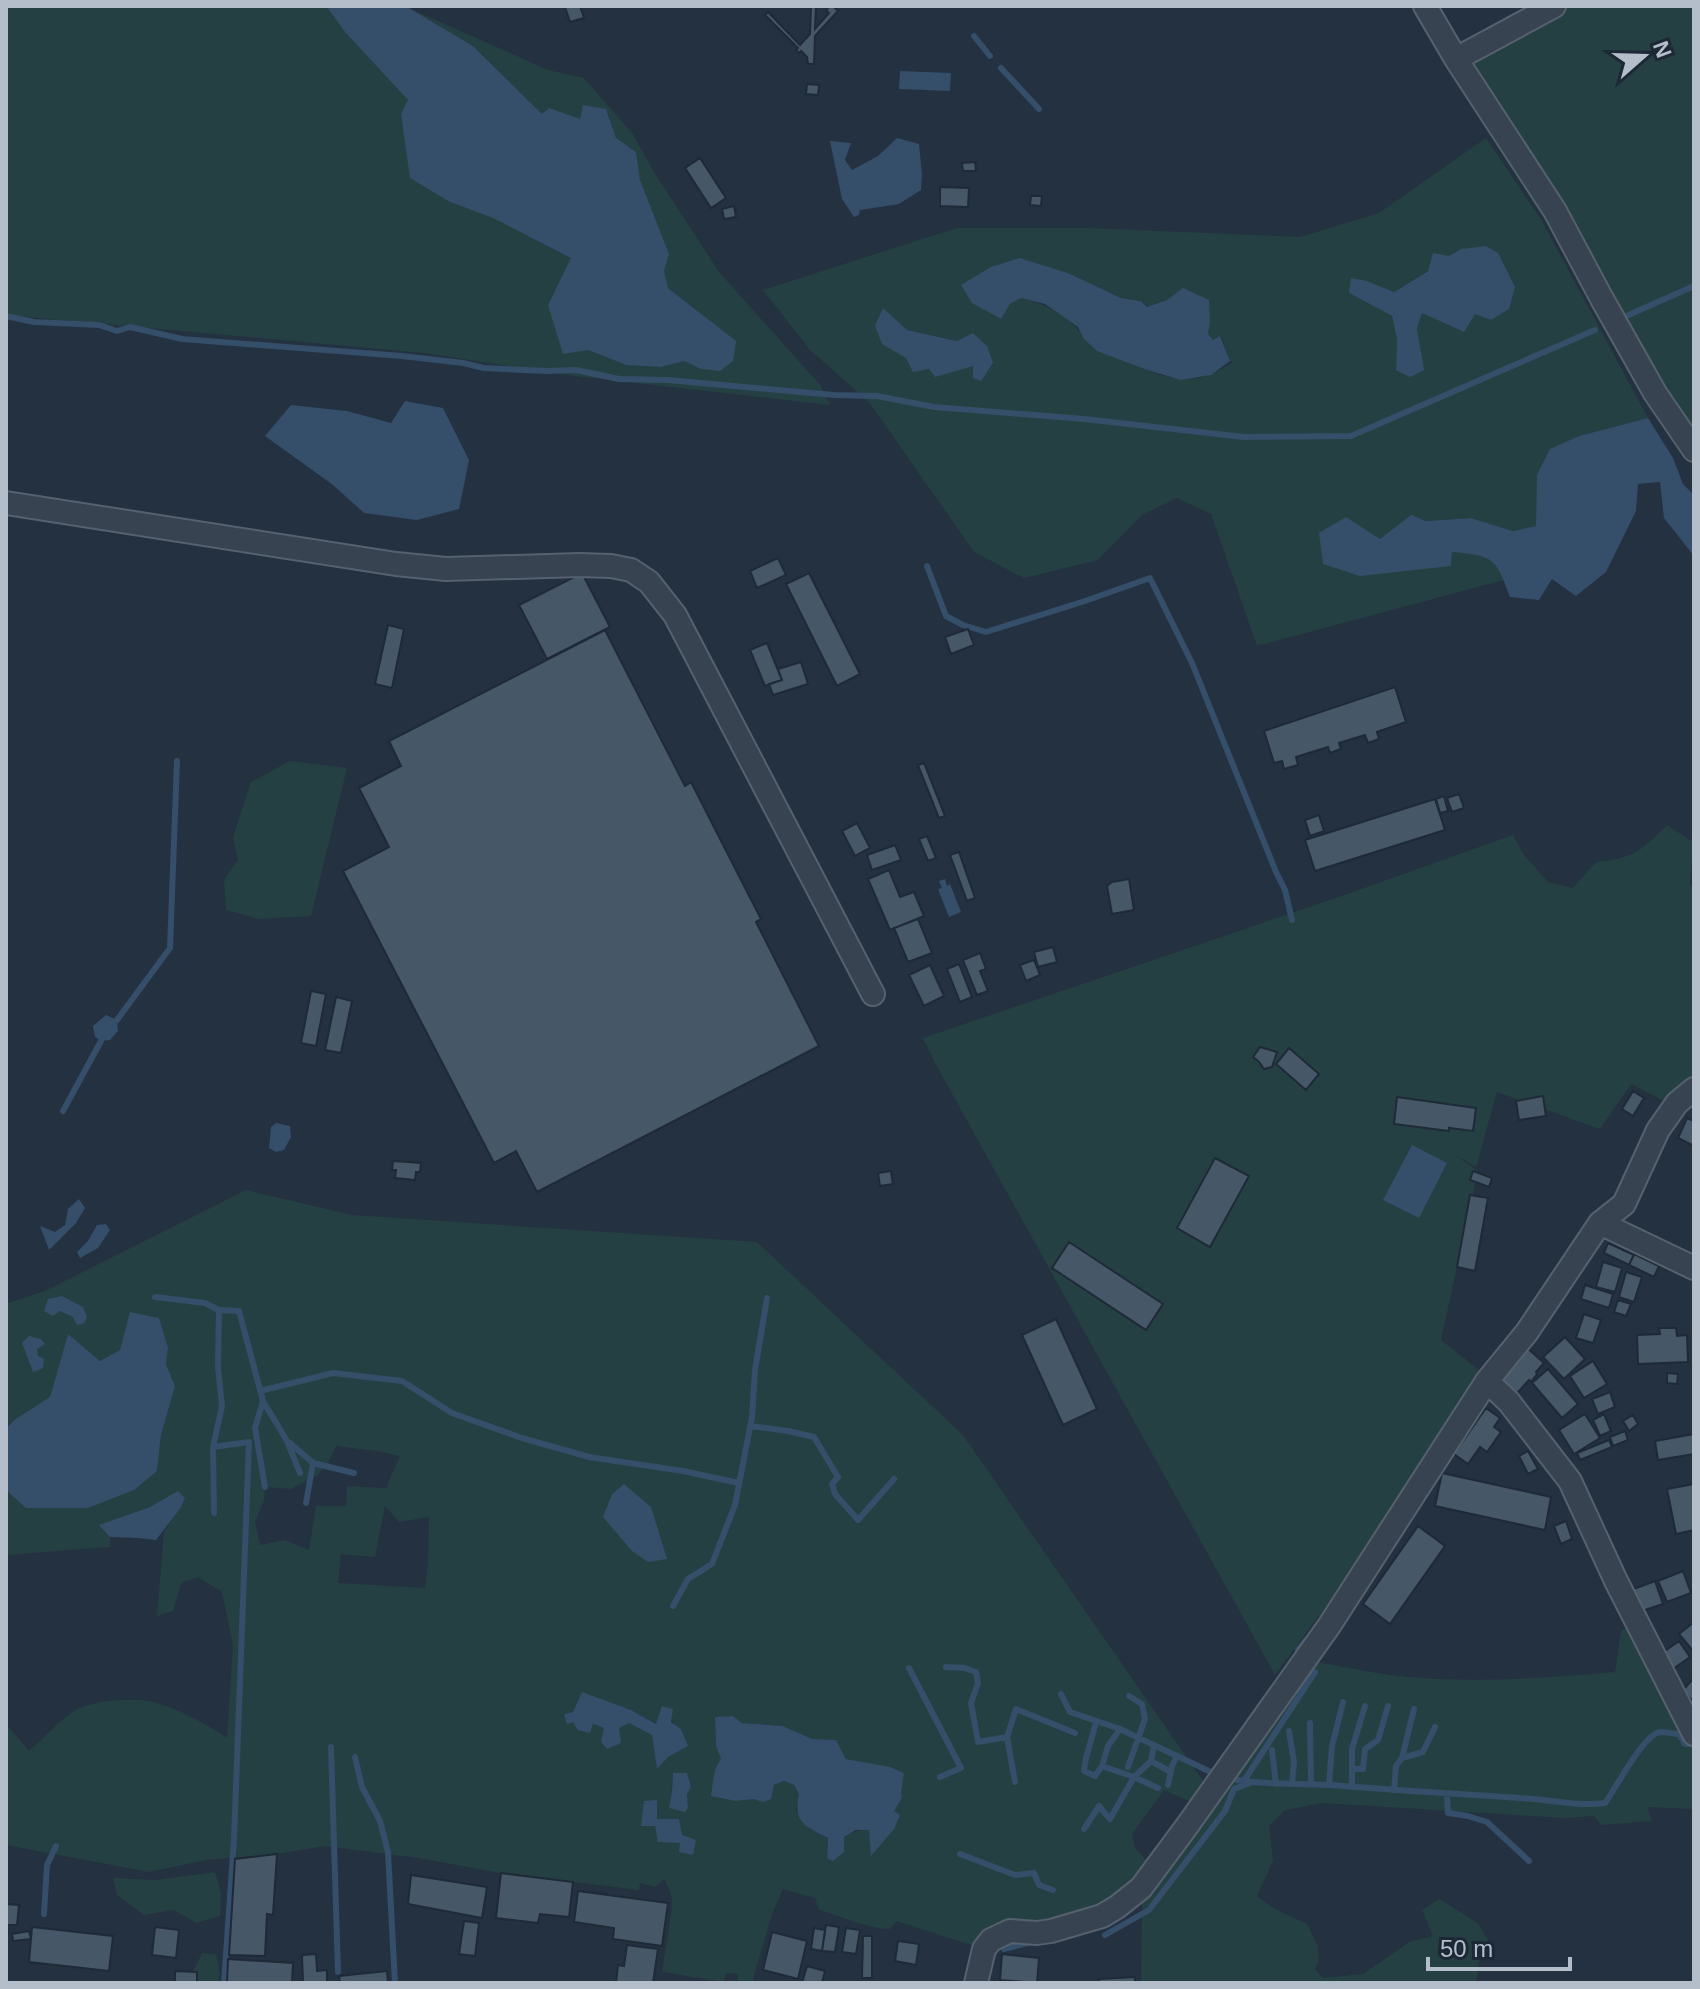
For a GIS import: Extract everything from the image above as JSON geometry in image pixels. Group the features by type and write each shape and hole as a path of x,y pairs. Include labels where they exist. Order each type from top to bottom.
{"street":[{"path":"1425,6 1555,211 1655,393 1694,450"},
{"path":"1456,59 1554,6"},
{"path":"6,503 408,565 446,569 590,565 631,570 649,582 675,615 873,994"},
{"path":"976,1983 984,1949 991,1940 1010,1931 1051,1931 1102,1916 1141,1888 1329,1626 1487,1381 1527,1332 1600,1223 1624,1204 1658,1130 1677,1103 1694,1089"},
{"path":"1600,1223 1694,1268"},
{"path":"1487,1381 1509,1402 1570,1481 1616,1581 1694,1734"}],"green space":[{"path":"6,6 326,6 345,32 409,100 401,115 404,133 450,202 493,218 572,258 548,305 587,350 626,365 661,367 684,360 701,369 698,311 668,288 664,271 669,254 640,181 636,152 616,138 606,109 581,124 542,114 473,46 409,8 548,70 584,78 632,133 719,272 821,386 830,405 574,376 424,353 6,315"},
{"path":"1567,6 1694,6 1694,430 1472,68 1476,54"},
{"path":"1486,138 1542,221 1648,418 1579,436 1537,475 1537,526 1513,531 1471,518 1426,521 1411,516 1380,539 1319,533 1451,566 1452,552 1477,555 1490,560 1504,580 1257,646 1211,514 1177,498 1142,515 1098,560 1024,578 974,552 869,402 810,350 763,290 957,228 1089,228 1300,237 1379,213","holes":["1461,249 1509,277 1514,287 1453,327 1422,313 1417,329 1423,369 1396,370 1397,339 1392,316 1349,293 1367,281 1394,292","1020,258 1068,273 1121,298 1141,301 1148,307 1167,300 1210,323 1208,334 1213,340 1221,336 1230,361 1234,361 1212,374 1196,378 1162,375 1145,370 1083,338 1065,317 1039,304 1021,298 1010,304 1001,318","883,309 907,330 958,341 993,363 913,371"]},
{"path":"290,761 347,768 311,916 259,919 226,910 224,880 238,860 233,837 251,782"},
{"path":"1667,825 1693,842 1690,885 1694,888 1694,1079 1666,1102 1631,1084 1600,1129 1497,1092 1476,1167 1452,1153 1478,1171 1441,1340 1493,1381 1275,1675 923,1038 1513,835 1524,855 1548,882 1573,888 1596,862 1636,852"},
{"path":"246,1190 352,1215 757,1242 963,1435 1206,1785 1195,1804 1164,1790 1132,1834 1135,1848 1151,1865 1112,1903 980,1948 897,1921 890,1929 864,1925 819,1910 815,1898 783,1889 772,1914 752,1983 738,1983 738,1974 726,1973 724,1982 662,1972 672,1908 671,1894 664,1879 655,1887 640,1883 639,1890 325,1846 206,1860 149,1872 6,1845 6,1724 29,1751 76,1710 102,1702 141,1700 179,1711 227,1738 233,1645 222,1592 198,1577 181,1583 173,1611 157,1616 164,1531 180,1509 179,1492 150,1507 100,1525 110,1537 110,1547 6,1555 6,1490 157,1472 161,1435 175,1386 166,1364 168,1348 120,1350 100,1361 68,1335 50,1398 14,1420 6,1429 6,1304 45,1291","holes":["336,1446 400,1456 386,1488 347,1486 346,1506 316,1506 309,1550 285,1540 260,1545 255,1522 264,1500 265,1487 291,1489 318,1475","385,1506 399,1522 429,1517 425,1588 338,1583 341,1554 375,1557","582,1693 631,1710 657,1724 663,1706 688,1746 668,1757 652,1734 629,1723 611,1728 593,1724 590,1732 564,1714 573,1712","733,1716 742,1723 783,1726 812,1739 836,1740 846,1759 867,1763 894,1811 872,1855 869,1830 849,1834 827,1857 828,1838 814,1831 796,1811 799,1794 794,1785 784,1781 735,1801 712,1796 721,1759 716,1745 715,1717","673,1773 687,1794 688,1808 685,1811 670,1808"]},
{"path":"1634,1623 1694,1740 1694,1809 1647,1807 1652,1821 1601,1825 1594,1816 1565,1818 1322,1803 1285,1810 1269,1826 1273,1861 1257,1896 1273,1908 1307,1924 1318,1946 1319,1960 1315,1969 1323,1978 1363,1974 1409,1942 1433,1936 1422,1910 1439,1899 1478,1923 1489,1942 1479,1962 1476,1983 1141,1983 1142,1901 1125,1917 1122,1910 1316,1662 1407,1677 1459,1680 1615,1672 1621,1631"},
{"path":"215,1872 221,1892 220,1916 196,1923 174,1910 144,1915 117,1895 113,1878 155,1880"},
{"path":"202,1953 216,1954 220,1974 218,1983 190,1983"}],"water":[{"path":"326,6 404,6 473,46 542,114 549,108 580,119 583,105 606,109 616,138 636,152 640,180 669,254 664,271 668,288 736,341 733,361 720,371 701,369 684,361 661,367 626,365 588,350 563,354 548,305 571,258 493,218 450,202 410,178 401,114 408,100 345,32"},
{"path":"900,71 951,73 950,91 899,89"},
{"path":"897,138 919,144 921,190 899,204 860,210 859,215 854,217 842,199 830,141 851,143 845,160 852,170 878,156"},
{"path":"1486,246 1498,253 1515,287 1509,309 1491,320 1475,314 1464,332 1422,313 1417,329 1424,370 1410,377 1396,370 1397,339 1392,316 1349,293 1351,278 1394,292 1428,271 1433,253 1449,256 1461,249"},
{"path":"1020,258 1068,273 1121,298 1141,301 1147,307 1167,300 1183,288 1209,300 1208,334 1213,340 1220,336 1230,361 1211,375 1181,380 1097,351 1083,338 1078,327 1045,304 1021,298 1010,304 1001,319 972,303 961,285 991,267"},
{"path":"883,308 907,330 957,341 973,333 987,346 993,363 981,381 973,378 973,366 935,377 929,369 913,372 906,358 882,344 875,326"},
{"path":"405,401 443,408 469,460 459,509 417,520 364,513 333,485 265,436 291,405 347,411 391,423"},
{"path":"1648,418 1673,458 1683,484 1694,495 1694,556 1664,518 1660,482 1638,484 1636,511 1606,572 1576,596 1552,579 1539,600 1510,597 1492,561 1466,553 1452,552 1451,566 1360,576 1323,564 1319,533 1346,517 1380,539 1411,515 1426,521 1471,518 1513,531 1536,526 1537,475 1550,449 1579,436"},
{"path":"945,879 961,912 949,917 938,889 942,888 939,881"},
{"path":"106,1015 117,1020 118,1031 110,1040 101,1041 95,1037 93,1026"},
{"path":"276,1123 290,1126 291,1137 284,1150 276,1152 269,1148 271,1127"},
{"path":"1412,1145 1447,1163 1419,1218 1383,1200"},
{"path":"79,1199 85,1208 76,1223 49,1250 40,1226 55,1232 65,1225 68,1209"},
{"path":"106,1224 110,1230 98,1248 80,1258 77,1252 97,1225"},
{"path":"62,1296 83,1307 87,1317 84,1323 77,1325 73,1317 60,1311 53,1316 44,1311 48,1299"},
{"path":"130,1312 159,1318 168,1348 166,1364 175,1386 161,1435 157,1471 134,1490 88,1508 26,1508 6,1490 6,1429 14,1420 50,1397 68,1334 100,1361 120,1350"},
{"path":"29,1336 41,1339 45,1344 37,1349 38,1356 44,1359 43,1368 33,1372 22,1343"},
{"path":"624,1484 651,1507 667,1559 648,1562 632,1551 603,1517 612,1494"},
{"path":"178,1491 185,1498 156,1540 110,1537 99,1525 150,1507"},
{"path":"582,1692 631,1710 656,1724 662,1706 673,1709 671,1722 681,1729 688,1746 668,1757 657,1769 652,1735 629,1723 619,1728 621,1743 607,1749 601,1742 604,1728 593,1724 590,1733 578,1730 573,1722 567,1724 564,1714 573,1712"},
{"path":"733,1716 742,1723 783,1726 812,1739 836,1740 846,1759 890,1767 904,1773 902,1798 894,1811 900,1815 894,1829 871,1856 869,1830 856,1830 844,1837 844,1852 833,1861 827,1858 828,1838 807,1826 799,1817 799,1794 794,1785 784,1781 774,1785 771,1799 763,1802 711,1796 715,1772 721,1759 716,1746 715,1717"},
{"path":"673,1773 687,1773 691,1787 685,1812 669,1808"},
{"path":"657,1800 657,1819 679,1819 682,1835 696,1840 693,1855 679,1852 680,1843 658,1842 655,1826 641,1826 644,1801"}],"building":[{"path":"580,6 584,18 570,22 565,7"},
{"path":"811,6 816,6 815,29 829,13 826,10 830,6 838,11 815,36 814,64 808,64 807,57 796,50 798,48 765,15 768,12 800,45 810,34"},
{"path":"807,84 819,85 818,95 806,94"},
{"path":"700,158 726,198 711,208 685,168"},
{"path":"975,162 976,171 963,171 962,163"},
{"path":"940,187 969,188 968,207 940,206"},
{"path":"1031,196 1042,196 1041,206 1030,205"},
{"path":"734,206 736,217 724,219 722,209"},
{"path":"778,558 786,575 757,588 750,571"},
{"path":"582,573 610,627 547,659 519,605"},
{"path":"809,573 860,674 837,686 786,584"},
{"path":"388,625 404,629 392,688 375,684"},
{"path":"968,629 974,645 951,654 945,637"},
{"path":"605,630 685,786 691,782 761,919 756,922 819,1046 537,1192 516,1151 494,1163 343,871 389,847 359,788 401,766 389,741"},
{"path":"767,643 782,680 765,686 750,650"},
{"path":"801,662 808,684 773,695 769,684 782,680 778,669"},
{"path":"1395,687 1406,722 1377,732 1379,739 1368,743 1365,735 1339,743 1341,749 1330,753 1328,747 1296,757 1298,765 1284,769 1282,761 1274,763 1264,731"},
{"path":"924,763 945,816 939,818 918,765"},
{"path":"1459,794 1464,808 1452,812 1447,798"},
{"path":"1444,796 1448,811 1440,813 1436,799"},
{"path":"1435,799 1445,830 1315,871 1305,840"},
{"path":"1319,815 1324,831 1310,836 1305,820"},
{"path":"857,823 870,848 855,856 842,831"},
{"path":"927,836 936,858 928,861 919,839"},
{"path":"895,845 901,860 872,870 867,855"},
{"path":"959,852 975,898 967,901 950,855"},
{"path":"889,870 900,897 914,892 924,916 890,930 868,879"},
{"path":"1129,879 1134,910 1112,914 1107,886"},
{"path":"918,919 932,953 908,962 894,928"},
{"path":"1053,947 1057,962 1038,967 1034,952"},
{"path":"980,953 986,969 980,971 988,991 977,995 963,960"},
{"path":"1034,960 1040,975 1026,981 1020,965"},
{"path":"959,964 972,997 960,1002 947,969"},
{"path":"930,965 944,996 924,1006 909,975"},
{"path":"311,991 326,994 316,1046 301,1043"},
{"path":"336,997 352,1001 341,1053 325,1050"},
{"path":"1260,1047 1277,1052 1272,1067 1264,1069 1253,1057"},
{"path":"1289,1048 1319,1074 1306,1090 1276,1064"},
{"path":"1633,1091 1644,1098 1633,1116 1622,1109"},
{"path":"1543,1096 1546,1116 1519,1120 1516,1101"},
{"path":"1397,1097 1476,1108 1473,1131 1394,1124"},
{"path":"1687,1118 1694,1121 1694,1146 1678,1138"},
{"path":"1215,1158 1249,1176 1210,1247 1177,1228"},
{"path":"393,1161 421,1163 420,1172 416,1172 415,1180 395,1178"},
{"path":"891,1171 893,1184 880,1186 878,1173"},
{"path":"1473,1171 1492,1178 1489,1187 1470,1180"},
{"path":"1470,1195 1488,1198 1475,1271 1457,1267"},
{"path":"1069,1242 1163,1304 1146,1330 1052,1268"},
{"path":"1608,1243 1634,1255 1629,1265 1604,1253"},
{"path":"1634,1254 1659,1266 1654,1277 1629,1265"},
{"path":"1603,1262 1622,1268 1615,1292 1596,1287"},
{"path":"1626,1272 1642,1277 1634,1302 1619,1297"},
{"path":"1585,1285 1613,1294 1609,1308 1581,1299"},
{"path":"1618,1300 1631,1304 1626,1316 1614,1312"},
{"path":"1584,1314 1601,1320 1593,1343 1576,1338"},
{"path":"1056,1319 1097,1409 1063,1425 1022,1335"},
{"path":"1659,1328 1676,1328 1677,1336 1687,1335 1688,1362 1638,1364 1637,1335 1660,1334"},
{"path":"1565,1337 1585,1359 1564,1379 1543,1357"},
{"path":"1525,1346 1544,1363 1531,1382 1529,1380 1512,1399 1497,1378"},
{"path":"1593,1361 1607,1384 1584,1398 1570,1376"},
{"path":"1548,1369 1578,1404 1562,1418 1532,1383"},
{"path":"1667,1373 1678,1374 1677,1384 1667,1383"},
{"path":"1610,1392 1615,1407 1598,1414 1592,1399"},
{"path":"1486,1408 1500,1418 1494,1427 1501,1432 1487,1452 1480,1447 1468,1464 1454,1454"},
{"path":"1585,1414 1600,1438 1574,1454 1559,1430"},
{"path":"1604,1414 1611,1431 1600,1436 1593,1420"},
{"path":"1633,1415 1638,1424 1629,1431 1623,1421"},
{"path":"1625,1431 1628,1440 1613,1446 1610,1437"},
{"path":"1694,1434 1694,1454 1658,1460 1655,1441"},
{"path":"1609,1440 1612,1447 1580,1460 1577,1453"},
{"path":"1528,1451 1538,1469 1528,1474 1519,1456"},
{"path":"1442,1473 1551,1497 1545,1530 1435,1506"},
{"path":"1694,1484 1694,1530 1676,1534 1667,1489"},
{"path":"1566,1521 1572,1539 1561,1544 1554,1526"},
{"path":"1418,1526 1445,1546 1390,1624 1363,1604"},
{"path":"1683,1571 1691,1593 1667,1602 1658,1581"},
{"path":"1655,1581 1663,1604 1639,1612 1631,1590"},
{"path":"1694,1622 1694,1650 1693,1651 1679,1634"},
{"path":"1679,1641 1690,1657 1673,1669 1662,1653"},
{"path":"1694,1678 1694,1702 1682,1691"},
{"path":"277,1854 273,1915 267,1914 265,1956 229,1955 235,1859"},
{"path":"501,1873 573,1882 569,1917 540,1914 538,1923 496,1918"},
{"path":"411,1875 487,1887 482,1918 408,1904"},
{"path":"578,1891 668,1903 662,1946 613,1939 614,1928 574,1922"},
{"path":"6,1904 19,1905 17,1925 8,1925 6,1946"},
{"path":"464,1921 479,1923 475,1956 459,1954"},
{"path":"826,1925 839,1927 835,1952 822,1951"},
{"path":"32,1927 113,1936 109,1971 29,1962"},
{"path":"155,1927 179,1930 176,1958 152,1955"},
{"path":"814,1928 825,1930 822,1951 811,1949"},
{"path":"846,1928 860,1930 856,1954 842,1952"},
{"path":"29,1931 31,1939 13,1941 12,1934"},
{"path":"772,1932 807,1941 798,1979 763,1970"},
{"path":"863,1936 872,1936 872,1978 862,1978"},
{"path":"898,1941 919,1944 916,1965 895,1961"},
{"path":"627,1945 658,1949 653,1983 616,1983 618,1965 624,1966"},
{"path":"316,1954 317,1971 327,1970 327,1983 303,1983 302,1955"},
{"path":"1002,1954 1039,1958 1037,1983 1000,1980"},
{"path":"228,1959 293,1963 292,1983 227,1983"},
{"path":"807,1966 825,1971 822,1983 802,1983"},
{"path":"175,1971 197,1972 197,1983 175,1983"},
{"path":"387,1971 388,1983 340,1983 339,1976"},
{"path":"1135,1977 1135,1983 1099,1983 1099,1979"}],"waterway":[{"path":"974,36 990,56"},
{"path":"1001,68 1039,109"},
{"path":"1624,317 1694,286"},
{"path":"6,316 34,322 99,325 117,331 130,327 182,339 402,356 484,368 576,370 619,379 877,396 934,407 1084,419 1244,437 1351,436 1595,330"},
{"path":"927,566 946,616 986,632 1150,578 1192,663 1285,890 1292,920"},
{"path":"117,1020 170,948 177,761"},
{"path":"63,1111 101,1041"},
{"path":"155,1297 239,1311 263,1401 287,1441 300,1473"},
{"path":"673,1606 688,1579 712,1564 735,1505 752,1417 755,1370 767,1298"},
{"path":"214,1513 213,1447 222,1406 218,1367 219,1310"},
{"path":"260,1391 333,1373 402,1381 452,1413 522,1438 589,1457 739,1483"},
{"path":"263,1401 255,1428 265,1487"},
{"path":"750,1426 814,1437 838,1477 832,1484 835,1494 858,1520 894,1479"},
{"path":"213,1447 249,1442 234,1839 224,1983"},
{"path":"290,1443 313,1463 354,1473"},
{"path":"306,1503 313,1463"},
{"path":"1298,1650 1307,1639"},
{"path":"946,1667 976,1672 978,1683 971,1703 978,1742 1007,1737"},
{"path":"909,1668 961,1768 940,1777"},
{"path":"1244,1781 1315,1672"},
{"path":"1061,1694 1070,1712 1120,1729 1213,1773 1210,1778"},
{"path":"1128,1767 1145,1719 1142,1704 1129,1696"},
{"path":"1329,1785 1332,1746 1343,1702"},
{"path":"1352,1787 1352,1749 1365,1706"},
{"path":"1352,1769 1363,1769 1365,1749 1378,1740 1388,1706"},
{"path":"1015,1782 1007,1737 1016,1709 1075,1733"},
{"path":"1394,1790 1396,1766 1402,1758 1414,1709"},
{"path":"1084,1829 1099,1806 1110,1819 1134,1777 1102,1766 1095,1776 1084,1771 1096,1721"},
{"path":"1310,1723 1311,1784"},
{"path":"1402,1758 1423,1752 1435,1727"},
{"path":"1102,1766 1108,1746 1120,1729"},
{"path":"1289,1731 1294,1762 1292,1784"},
{"path":"1237,1780 1594,1804 1605,1803 1638,1752 1653,1735 1660,1732 1679,1734 1685,1744 1694,1744"},
{"path":"1154,1745 1151,1761 1171,1772"},
{"path":"331,1747 338,1972"},
{"path":"1272,1750 1276,1784"},
{"path":"1168,1785 1177,1756"},
{"path":"355,1757 362,1787 380,1821 388,1852 395,1983"},
{"path":"1151,1761 1134,1777 1158,1788"},
{"path":"1105,1935 1149,1910 1225,1811 1234,1789 1250,1783"},
{"path":"1447,1795 1448,1813 1487,1822 1529,1861"},
{"path":"44,1914 47,1865 56,1846"},
{"path":"960,1854 1015,1875 1034,1873 1039,1885 1053,1890"},
{"path":"1004,1949 1031,1942"}]}
